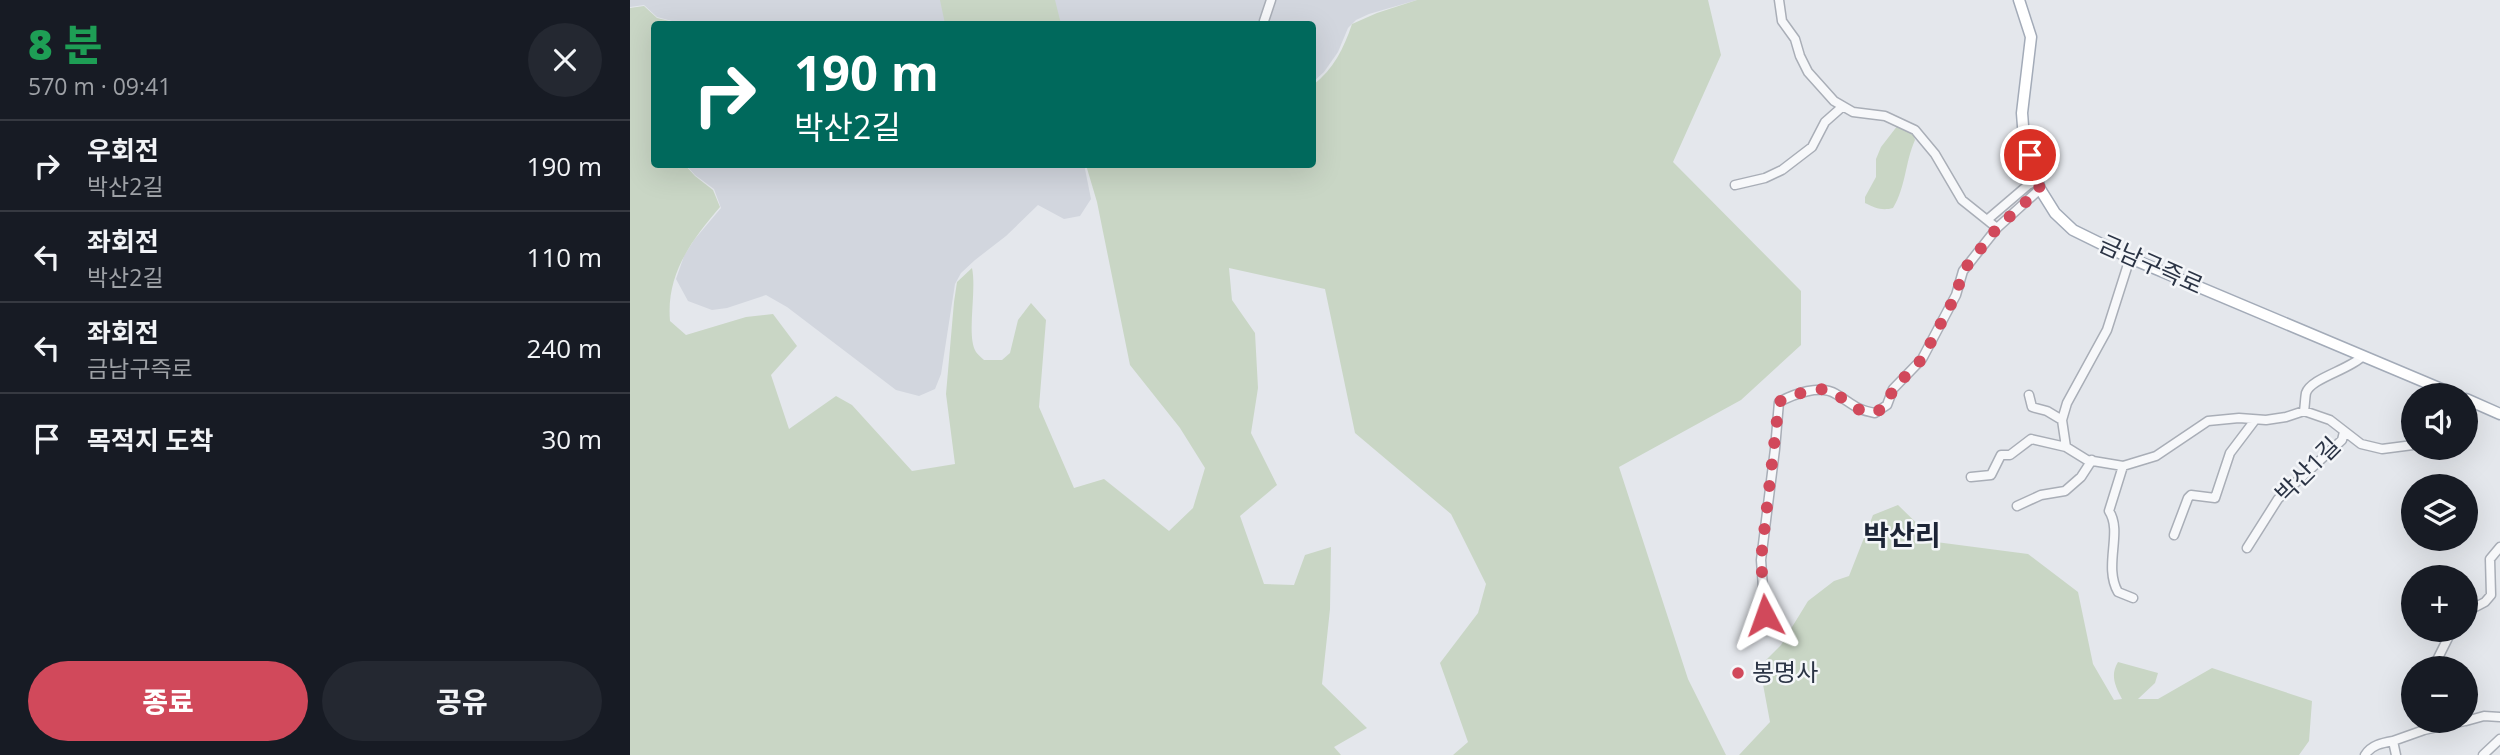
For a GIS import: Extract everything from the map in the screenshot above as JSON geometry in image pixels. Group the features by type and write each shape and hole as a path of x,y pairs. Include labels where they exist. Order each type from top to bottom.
{"main road":[{"name":"금남구즉로","path":"2019,0 2031,37 2022,113 2024,139 2039,185 2055,212 2073,230 2130,258 2427,383"},
{"path":"2478,405 2500,414"}],"street":[{"path":"1264,21 1271,0"},
{"path":"1779,0 1782,21 1795,39 1808,72 1842,107 1853,112 1885,116 1915,130 1935,154 1962,200 1997,228"},
{"path":"1735,186 1782,170 1812,147 1825,122 1842,107"},
{"path":"1987,220 2028,185 2039,185"},
{"path":"1745,640 1759,632 1765,615 1761,559 1779,402 1791,395 1823,389 1835,393 1857,409 1875,413 1887,405 1893,389 1922,359 1956,295 1963,271 1997,228 2039,185"},
{"path":"2066,447 2062,420 2071,395 2108,330 2130,258"},
{"name":"박산1길","path":"2304,411 2306,393 2311,386 2350,367 2363,356"},
{"path":"2029,395 2032,407 2047,411 2062,420"},
{"name":"박산1길","path":"1971,477 1991,475 2001,455 2010,455 2031,439 2066,447 2092,460 2123,466 2156,456 2208,421 2286,418 2304,411 2330,420 2344,432 2342,440 2278,499 2247,548"},
{"path":"2174,535 2191,495 2215,498 2230,453 2255,420"},
{"path":"2344,432 2361,444 2382,449 2401,447"},
{"path":"2017,506 2040,495 2065,491 2081,477 2092,460"},
{"path":"2123,466 2109,511 2114,518 2115,528 2111,551 2112,573 2118,592 2133,598"},
{"path":"2478,606 2486,602 2491,595 2490,559 2500,547"},
{"path":"2478,718 2500,711"},
{"path":"2484,716 2500,717"},
{"path":"2365,755 2380,743 2393,741 2410,733"},
{"path":"2483,755 2500,739"},
{"path":"2393,741 2396,755"}],"shaded area":[{"path":"630,0 1417,0 1356,20 1348,28 1338,52 1316,79 1316,21 672,21 657,17 644,5 630,7"},
{"path":"689,168 1085,168 1091,199 1080,216 1064,219 1038,205 961,273 955,284 941,374 935,389 919,396 896,390 787,307 766,295 712,310 688,301 676,279 684,256 721,208 714,189"}],"green space":[{"path":"940,0 1055,0 1060,21 944,21"},
{"path":"1417,0 1708,0 1721,55 1673,162 1801,291 1801,345 1741,400 1619,467 1688,679 1726,755 1453,755 1468,742 1440,663 1478,613 1486,584 1451,514 1355,433 1325,289 1229,268 1232,300 1255,333 1258,388 1251,433 1277,485 1240,516 1264,584 1294,585 1305,555 1331,547 1330,609 1322,684 1367,728 1334,747 1341,755 630,755 630,8 644,6 657,18 670,21 651,21 651,168 688,168 713,190 720,207 690,246 676,273 670,304 670,321 686,335 746,317 773,314 797,346 771,375 789,429 836,396 852,405 912,471 955,464 946,394 957,282 972,268 973,345 984,360 1002,360 1010,353 1018,320 1031,303 1046,320 1039,407 1074,488 1104,479 1169,531 1193,508 1205,468 1180,428 1130,365 1097,202 1087,168 1316,168 1316,82 1337,58 1352,24"},
{"path":"1898,125 1913,133 1915,140 1901,192 1893,208 1879,208 1865,203 1865,197 1876,177 1876,159 1881,147"},
{"path":"1898,505 1936,542 2028,554 2078,592 2093,664 2114,700 2122,699 2114,680 2118,662 2158,673 2155,683 2138,699 2158,699 2212,668 2312,701 2309,741 2299,755 1739,755 1770,722 1762,679 1766,660 1781,645 1808,601 1834,581 1849,576 1873,515"}],"place":[{"name":"봉명사","path":"1738,673"}],"district":[{"name":"박산리","path":"1902,535"}],"route":[{"path":"1765,615 1761,559 1779,402 1791,395 1823,389 1835,393 1857,409 1875,413 1887,405 1893,389 1922,359 1956,295 1963,271 1997,228 2040,189 2030,155"}]}
